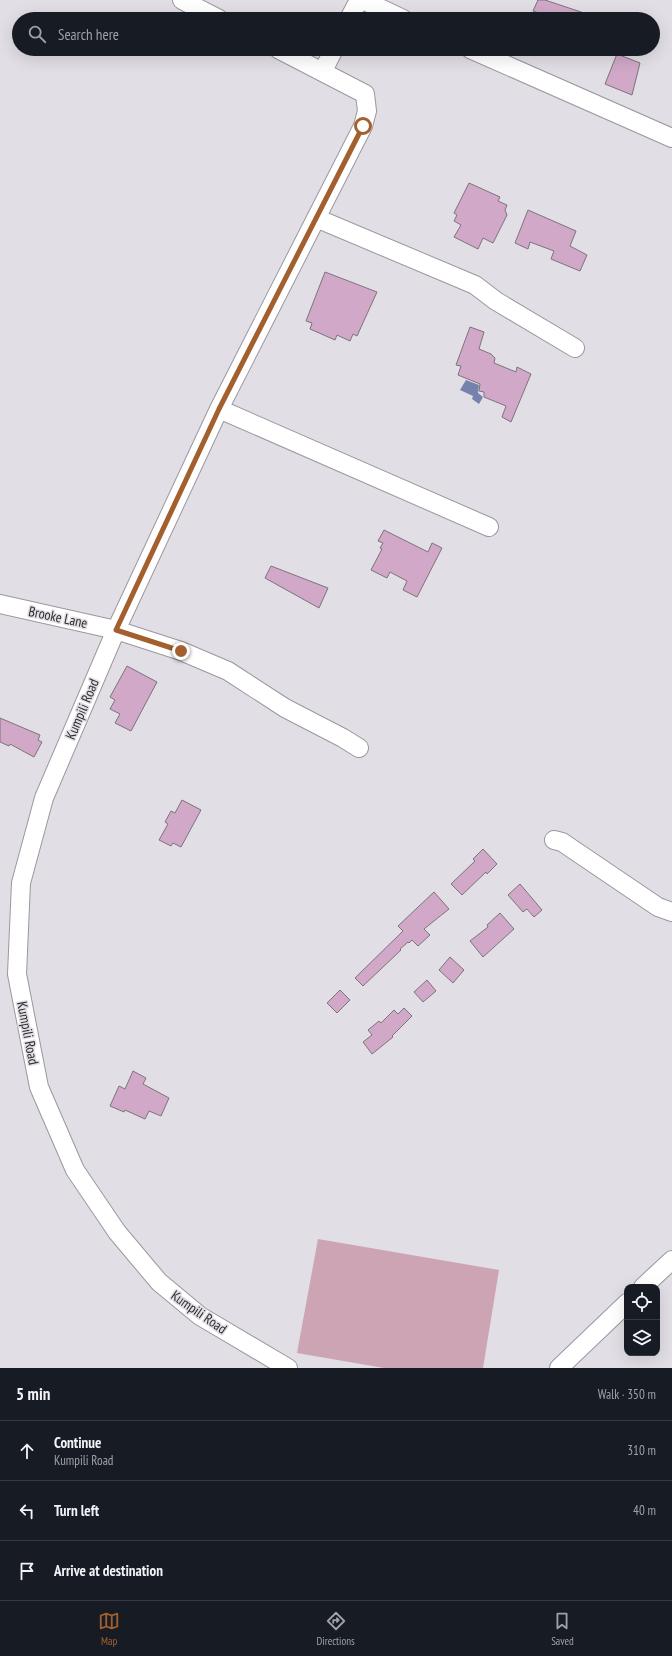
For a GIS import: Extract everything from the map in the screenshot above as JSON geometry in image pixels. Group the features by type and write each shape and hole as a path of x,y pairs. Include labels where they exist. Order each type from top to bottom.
{"street":[{"path":"182,0 205,12"},
{"path":"353,12 359,0"},
{"path":"363,0 388,12"},
{"name":"Kumpili Road","path":"288,1368 200,1316 159,1282 117,1232 75,1170 38,1087 17,974 22,883 44,798 116,630 219,409 363,126 367,111 364,94 292,56"},
{"path":"323,72 331,56"},
{"path":"486,56 672,138"},
{"path":"316,218 475,284 496,301 575,348"},
{"path":"219,409 489,527"},
{"name":"Brooke Lane","path":"0,604 116,630 181,651 228,671 284,708 359,748"},
{"path":"554,840 562,842 658,908 672,912"},
{"path":"646,1284 672,1260"},
{"path":"559,1368 624,1306"}],"shaded area":[{"path":"318,1239 499,1270 483,1368 384,1368 297,1353"}],"water":[{"path":"466,380 479,385 478,393 483,397 479,404 472,399 473,396 460,390"}],"building":[{"path":"538,0 545,0 581,12 536,12 533,11"},
{"path":"616,56 622,56 640,63 632,95 605,84"},
{"path":"469,183 500,197 498,201 507,205 505,210 507,215 493,243 483,238 478,249 454,237 461,225 454,221 457,215 454,213"},
{"path":"528,210 576,231 570,246 587,255 580,271 551,259 554,251 530,242 528,249 515,243"},
{"path":"325,272 377,292 357,336 353,334 350,341 337,335 335,340 310,329 312,323 306,321"},
{"path":"470,327 484,332 479,349 491,354 495,358 494,363 516,372 517,367 531,374 511,422 502,417 506,406 484,397 484,392 479,391 480,384 458,375 461,366 456,365"},
{"path":"384,530 428,552 432,543 442,548 417,597 403,590 407,581 390,572 387,578 371,570 382,549 380,548 383,543 378,541"},
{"path":"271,566 328,588 319,608 265,578"},
{"path":"127,666 157,682 131,731 115,723 120,714 110,709 115,700 110,697"},
{"path":"0,718 40,735 38,740 42,742 34,757 10,744 9,746 0,742"},
{"path":"182,800 201,810 181,847 173,843 171,846 159,840 168,824 165,822 171,811 175,813"},
{"path":"483,849 497,864 487,874 486,872 462,895 451,884 475,861 473,859"},
{"path":"520,884 542,910 534,917 527,909 523,912 508,895"},
{"path":"434,892 449,909 424,929 430,935 418,946 412,940 409,943 408,942 363,986 355,978 403,931 398,926"},
{"path":"500,913 514,929 483,957 470,941 488,927 487,925"},
{"path":"450,957 464,970 453,983 439,970"},
{"path":"427,980 436,991 423,1002 414,992"},
{"path":"340,990 350,1000 337,1013 327,1003"},
{"path":"404,1008 412,1016 392,1036 393,1037 372,1054 363,1042 372,1035 368,1030 379,1021 381,1023 394,1010 398,1014"},
{"path":"133,1071 146,1078 143,1084 169,1098 161,1116 149,1111 145,1119 125,1110 124,1112 110,1106 119,1086 125,1089"}],"route":[{"path":"181,651 116,630 219,409 363,126"}]}
